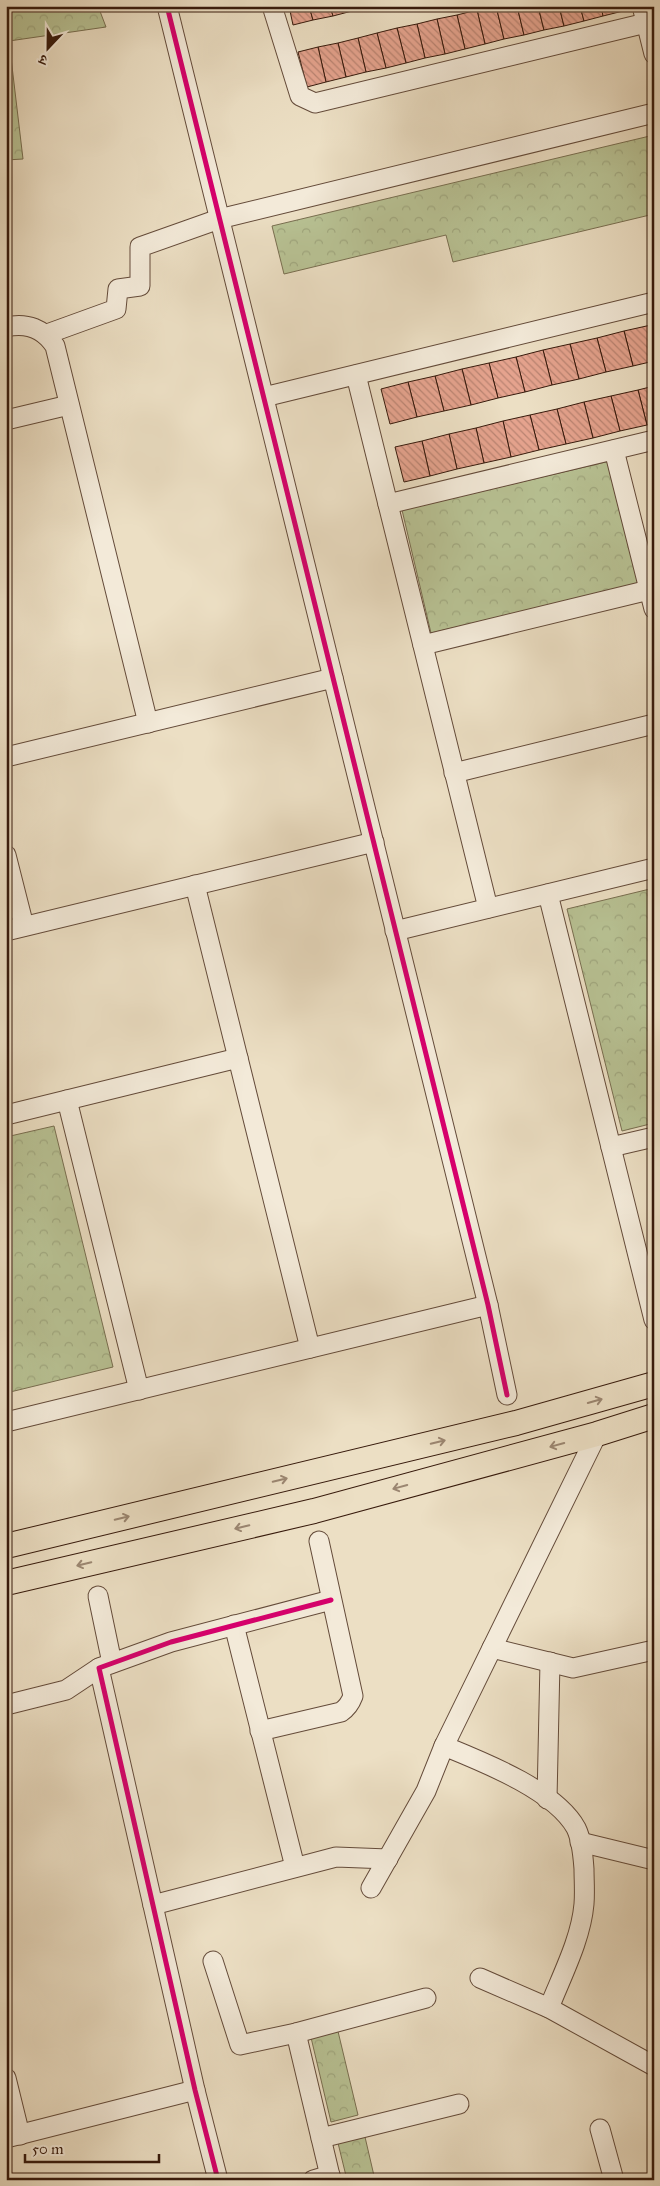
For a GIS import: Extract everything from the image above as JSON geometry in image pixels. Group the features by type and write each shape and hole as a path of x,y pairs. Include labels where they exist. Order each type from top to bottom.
{"main road":[{"path":"6,1546 506,1425 654,1384"},
{"path":"6,1583 314,1511 597,1434 653,1416"}],"street":[{"path":"167,6 488,1305 507,1395"},
{"path":"272,6 300,96 314,103 644,14 654,54"},
{"path":"47,334 116,308 118,289 140,286 140,247 219,218 654,113"},
{"path":"264,397 654,302"},
{"path":"6,328 15,325 32,328 47,334 55,346 148,723"},
{"path":"356,375 488,908"},
{"path":"6,420 69,405"},
{"path":"388,504 654,440"},
{"path":"614,450 654,609"},
{"path":"423,645 649,590"},
{"path":"6,757 333,678"},
{"path":"454,772 654,724"},
{"path":"6,854 15,929 374,842"},
{"path":"395,931 654,868"},
{"path":"195,885 310,1348"},
{"path":"548,894 611,1147 649,1278 654,1320"},
{"path":"6,1115 238,1058"},
{"path":"67,1100 139,1390"},
{"path":"611,1147 654,1137"},
{"path":"6,1422 488,1305"},
{"path":"371,1888 426,1791 444,1746 597,1434"},
{"path":"260,1731 341,1712 351,1702 351,1687 319,1541"},
{"path":"98,1596 106,1666 153,1905 195,2090 218,2180"},
{"path":"6,1705 66,1690 106,1666 171,1642 331,1600"},
{"path":"234,1625 294,1867"},
{"path":"492,1648 573,1668 654,1650"},
{"path":"547,1799 550,1662"},
{"path":"444,1746 511,1775 547,1799 576,1828 583,1855 584,1904 580,1927 549,2008"},
{"path":"580,1842 654,1860"},
{"path":"153,1905 336,1857 388,1858"},
{"path":"213,1961 240,2045 296,2033 426,1998"},
{"path":"480,1978 549,2008 654,2066"},
{"path":"296,2033 321,2138 325,2178"},
{"path":"6,2078 13,2137 195,2090"},
{"path":"321,2138 459,2104"},
{"path":"600,2129 614,2180"}],"green space":[{"path":"6,6 98,6 106,27 9,41 23,159 6,160"},
{"path":"654,135 654,214 453,262 446,235 284,274 272,226"},
{"path":"610,461 639,584 431,633 402,510"},
{"path":"654,888 654,1123 622,1131 567,909"},
{"path":"54,1126 113,1367 6,1393 6,1137"},
{"path":"336,2023 358,2115 331,2122 309,2029"},
{"path":"365,2137 375,2180 347,2180 338,2143"}],"building":[{"path":"289,6 309,6 313,20 293,25"},
{"path":"309,6 330,6 333,16 313,20"},
{"path":"330,6 351,6 352,11 333,16"},
{"path":"351,6 372,6 352,11"},
{"path":"496,6 504,39 485,44 477,10"},
{"path":"496,6 517,6 524,35 504,39"},
{"path":"517,6 538,6 544,30 524,35"},
{"path":"538,6 559,6 564,26 544,30"},
{"path":"559,6 580,6 584,21 564,26"},
{"path":"580,6 601,6 603,16 584,21"},
{"path":"601,6 622,6 623,11 603,16"},
{"path":"477,10 485,44 465,49 457,15"},
{"path":"457,15 465,49 445,54 437,19"},
{"path":"437,19 445,54 425,58 417,24"},
{"path":"417,24 425,58 406,63 397,28"},
{"path":"397,28 406,63 386,68 377,33"},
{"path":"377,33 386,68 366,72 358,38"},
{"path":"358,38 366,72 346,77 338,43"},
{"path":"338,43 346,77 326,82 318,47"},
{"path":"318,47 326,82 307,87 298,52"},
{"path":"651,325 654,335 654,361 633,366 624,331"},
{"path":"624,331 633,366 606,372 597,338"},
{"path":"597,338 606,372 579,379 570,344"},
{"path":"570,344 579,379 552,385 543,350"},
{"path":"543,350 552,385 525,392 516,357"},
{"path":"516,357 525,392 498,398 489,363"},
{"path":"489,363 498,398 471,405 462,369"},
{"path":"462,369 471,405 444,411 435,376"},
{"path":"435,376 444,411 417,417 408,382"},
{"path":"408,382 417,417 390,424 381,389"},
{"path":"654,386 654,423 647,425 638,390"},
{"path":"638,390 647,425 620,431 611,396"},
{"path":"611,396 620,431 593,438 584,402"},
{"path":"584,402 593,438 566,444 557,409"},
{"path":"557,409 566,444 539,450 530,415"},
{"path":"530,415 539,450 511,457 503,421"},
{"path":"503,421 511,457 484,463 476,428"},
{"path":"476,428 484,463 457,469 449,434"},
{"path":"449,434 457,469 430,476 422,441"},
{"path":"422,441 430,476 404,482 395,447"}],"cycle path":[{"path":"167,6 488,1305 507,1395"},
{"path":"218,2180 195,2090 99,1668 171,1642 331,1600"}]}
